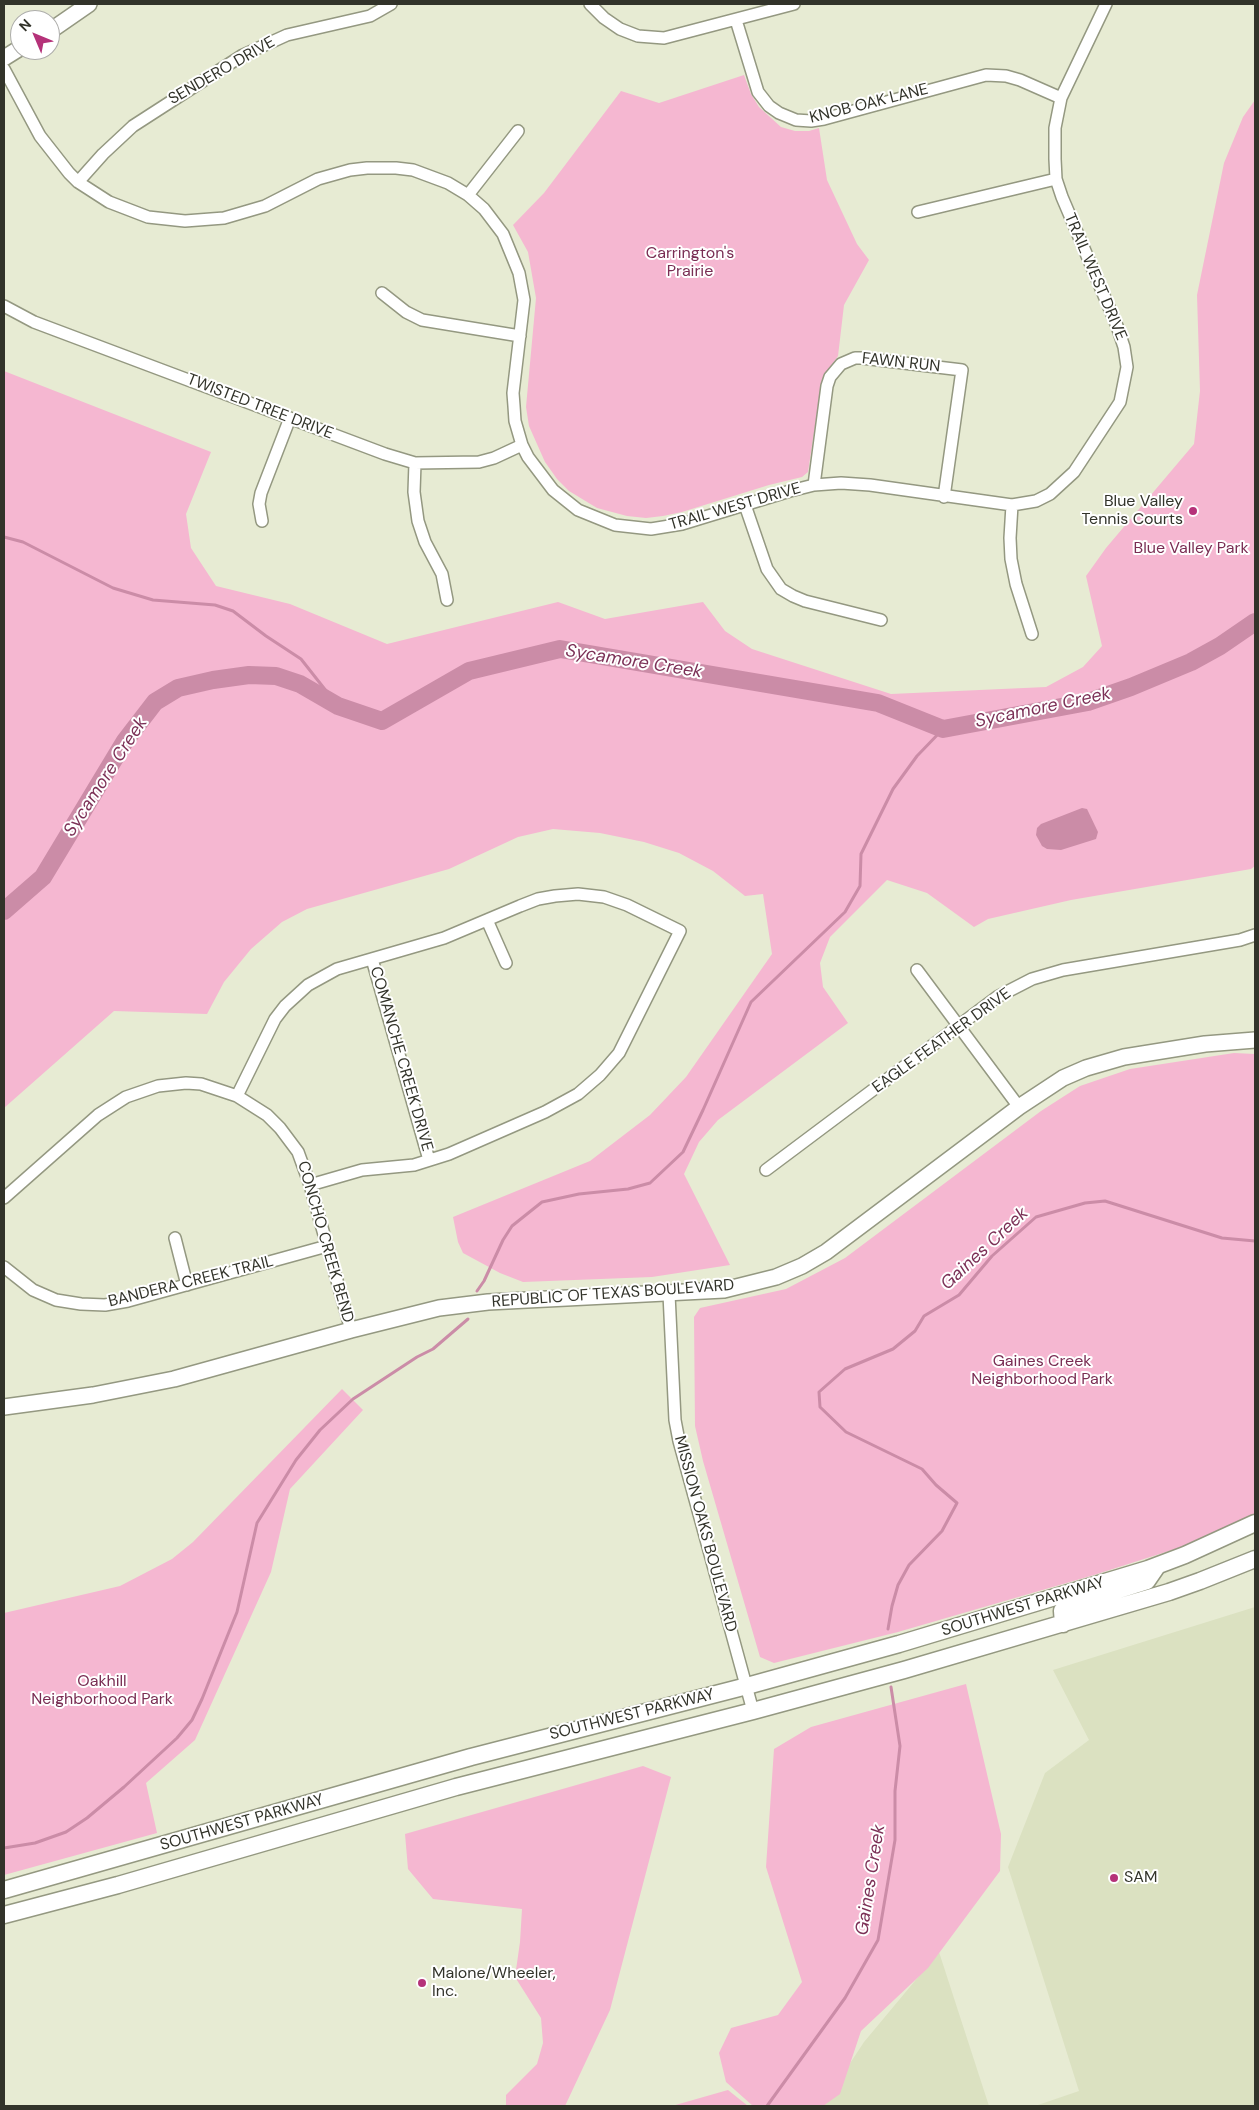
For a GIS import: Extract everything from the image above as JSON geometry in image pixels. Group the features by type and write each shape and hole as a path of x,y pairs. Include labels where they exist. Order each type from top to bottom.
{"main road":[{"name":"SOUTHWEST PARKWAY","path":"4,1890 471,1757 747,1686 899,1644 1158,1565 1220,1541 1255,1524"},
{"name":"SOUTHWEST PARKWAY","path":"4,1916 456,1787 753,1711 904,1670 1200,1582 1255,1559"},
{"path":"1063,1624 1062,1611 1074,1604 1147,1581 1158,1565"}],"street":[{"path":"60,24 90,4"},
{"name":"SENDERO DRIVE","path":"78,182 118,139 133,126 243,56 287,36 370,16 391,4"},
{"path":"590,4 604,18 620,29 638,36 653,38 673,37 794,4"},
{"name":"TRAIL WEST DRIVE","path":"4,69 40,136 61,165 78,182 108,202 126,210 148,216 185,221 224,218 243,214 277,201 318,179 350,170 367,168 413,170 448,183 468,194 496,223 510,246 516,261 524,300 514,406 515,420 522,445 541,477 567,503 589,516 615,525 639,529 667,528 814,485 870,486 1012,505 1036,500 1050,494 1074,472 1120,402 1127,367 1124,347 1117,326 1069,218 1056,179 1055,128 1061,98 1106,4"},
{"name":"KNOB OAK LANE","path":"736,20 758,92 769,106 779,113 796,120 811,122 824,119 986,75 1006,76 1020,80 1061,98"},
{"path":"468,194 518,131"},
{"path":"918,212 1056,179"},
{"path":"382,293 406,312 422,320 520,336"},
{"name":"TWISTED TREE DRIVE","path":"4,306 34,322 385,454 415,463 479,462 494,458 522,445"},
{"name":"FAWN RUN","path":"814,485 827,386 830,377 841,364 855,358 862,358 962,370 944,497"},
{"path":"262,521 260,504 262,493 290,418"},
{"path":"415,463 414,492 418,521 425,542 442,574 447,600"},
{"path":"745,505 766,569 781,589 805,601 882,620"},
{"path":"1012,505 1011,559 1032,634"},
{"path":"237,1096 266,1034 275,1019 295,995 321,976 351,964 444,938 538,899 578,894 616,901 680,931 619,1053 600,1075 578,1094 563,1103 465,1147 429,1160 414,1165 362,1170 310,1185"},
{"path":"487,920 506,963"},
{"name":"EAGLE FEATHER DRIVE","path":"766,1170 997,997 1032,979 1063,970 1240,940 1255,935"},
{"name":"COMANCHE CREEK DRIVE","path":"372,959 429,1160"},
{"path":"917,970 1018,1108"},
{"name":"REPUBLIC OF TEXAS BOULEVARD","path":"4,1407 93,1395 174,1379 351,1330 439,1308 465,1304 669,1294 738,1287 776,1277 808,1262 839,1243 1018,1108 1063,1078 1107,1061 1124,1057 1205,1044 1255,1040"},
{"name":"CONCHO CREEK BEND","path":"4,1198 98,1115 126,1097 158,1086 186,1083 207,1086 237,1096 267,1115 290,1140 304,1164 351,1330"},
{"path":"174,1238 188,1284"},
{"name":"BANDERA CREEK TRAIL","path":"4,1268 33,1290 56,1300 80,1304 105,1304 128,1301 327,1246"},
{"name":"MISSION OAKS BOULEVARD","path":"669,1294 675,1420 681,1450 753,1711"}],"shaded area":[{"path":"1082,808 1087,809 1098,832 1096,839 1061,850 1047,849 1042,846 1036,835 1037,828 1041,824"},
{"path":"1255,1607 1255,2106 1035,2106 1079,2091 1008,1867 1045,1773 1089,1740 1053,1670"},
{"path":"939,1952 989,2106 822,2106 864,2042"}],"green space":[{"name":"Carrington's Prairie","path":"744,75 751,94 759,107 781,127 795,131 809,131 819,128 827,180 857,244 869,260 844,305 838,356 822,379 808,472 802,477 663,516 646,518 627,516 597,508 569,491 557,479 545,462 529,426 526,407 536,298 528,252 513,225 544,193 621,91 659,103"},
{"name":"Blue Valley Park","path":"1255,100 1255,866 1251,869 1071,900 988,919 974,927 927,893 887,880 830,937 820,963 823,987 848,1023 718,1120 699,1142 684,1174 730,1265 652,1277 523,1282 500,1273 463,1253 458,1242 453,1217 590,1161 650,1115 686,1077 772,954 763,894 745,896 713,871 679,853 644,842 600,833 553,829 518,837 449,869 307,909 282,922 251,949 224,982 207,1014 114,1011 4,1108 4,371 211,452 186,514 191,548 216,586 290,604 387,644 558,602 605,619 703,602 725,631 752,649 891,694 1046,687 1083,667 1102,646 1086,576 1106,548 1194,444 1200,391 1197,295 1224,163 1243,117"},
{"name":"Gaines Creek Neighborhood Park","path":"1234,1053 1255,1054 1255,1514 1197,1542 1094,1575 898,1632 774,1663 760,1657 703,1461 695,1426 694,1317 700,1308 786,1289 845,1258 1041,1111 1080,1086 1130,1069"},
{"name":"Oakhill Neighborhood Park","path":"342,1389 363,1410 290,1489 271,1572 195,1740 146,1783 157,1833 4,1875 4,1613 120,1586 172,1559 193,1542"},
{"path":"966,1684 1001,1834 1000,1871 928,1968 861,2031 840,2094 823,2106 753,2106 726,2082 719,2053 731,2028 778,2015 802,1982 766,1867 774,1749 811,1727"},
{"path":"643,1766 671,1777 610,2010 565,2106 506,2106 506,2095 537,2064 543,2043 541,2018 515,1977 522,1909 433,1899 408,1869 405,1834"},
{"path":"728,2090 748,2106 672,2106"}],"waterway":[{"path":"4,537 23,542 113,588 153,600 215,605 233,611 301,659 338,706"},
{"name":"Sycamore Creek","path":"4,911 43,877 125,741 155,702 178,688 213,680 249,675 276,676 300,684 338,706 382,721 469,671 560,649 878,703 943,729 1088,702 1131,687 1191,662 1220,646 1255,622"},
{"path":"477,1291 512,1226 542,1202 579,1194 628,1189 650,1183 683,1152 751,1002 845,912 860,886 861,854 893,789 917,756 943,729"},
{"name":"Gaines Creek","path":"888,1629 898,1585 909,1565 942,1531 957,1503 936,1485 922,1469 846,1432 820,1407 819,1392 845,1369 893,1349 915,1331 924,1316 959,1295 992,1256 1036,1217 1085,1203 1105,1201 1222,1238 1255,1241"},
{"path":"4,1848 35,1843 66,1832 87,1818 124,1787 177,1738 192,1720 237,1612 257,1523 296,1460 320,1430 353,1399 417,1357 433,1349 468,1319"},
{"name":"Gaines Creek","path":"767,2106 845,1998 878,1940 895,1840 895,1791 900,1746 891,1687"}],"place":[{"name":"Blue Valley Tennis Courts","path":"1193,511"},
{"name":"SAM","path":"1114,1878"},
{"name":"Malone/Wheeler, Inc.","path":"422,1983"}]}
